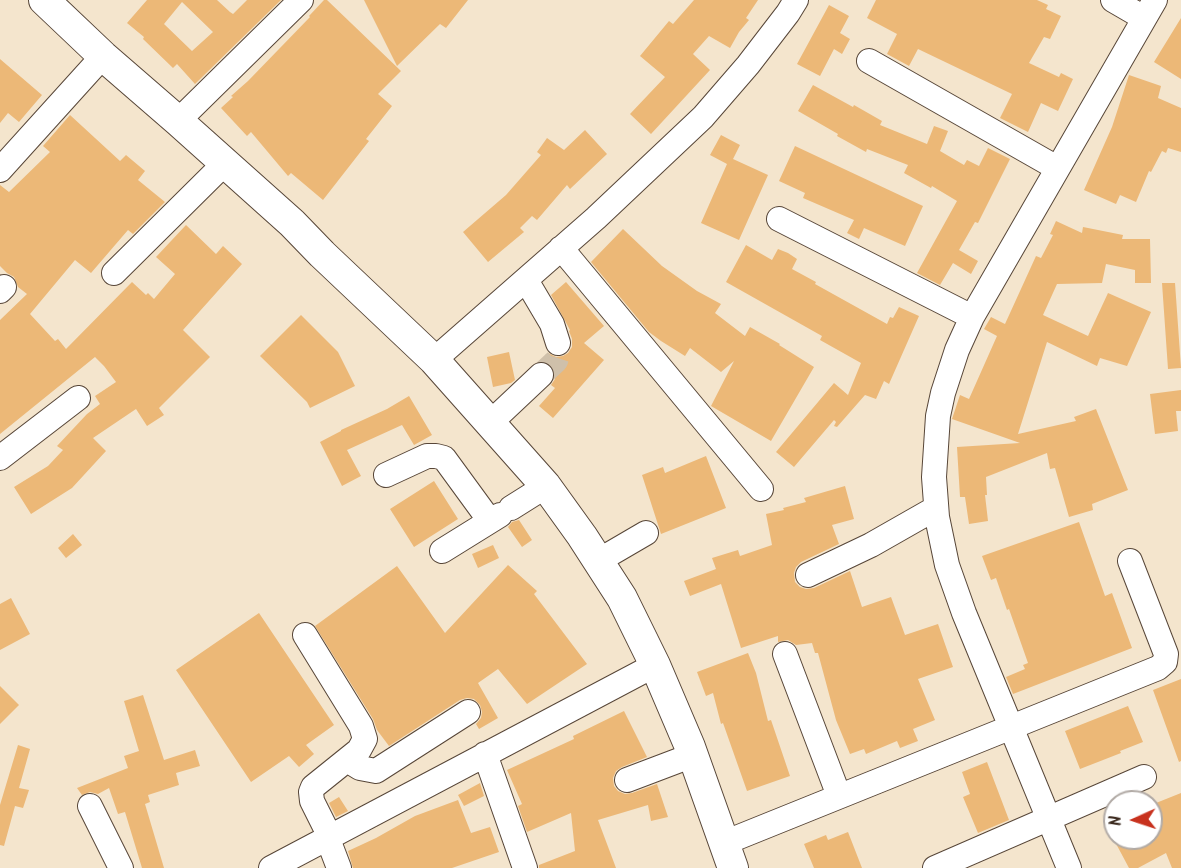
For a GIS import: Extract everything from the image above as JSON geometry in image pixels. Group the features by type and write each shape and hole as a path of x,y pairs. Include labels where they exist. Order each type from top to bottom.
{"main road":[{"path":"44,0 103,56 292,224 434,360 546,486 622,598 655,665 693,755 728,855"}],"street":[{"path":"178,121 301,0"},
{"path":"434,360 596,218 703,117 748,65 796,0"},
{"path":"1069,868 964,613 947,565 937,517 934,477 938,416 943,393 957,350 972,317 1149,9 1113,0"},
{"path":"0,170 103,56"},
{"path":"869,61 1057,168"},
{"path":"114,273 225,163"},
{"path":"779,219 972,317"},
{"path":"561,248 761,489"},
{"path":"526,280 552,324 558,343"},
{"path":"490,423 541,375"},
{"path":"0,458 78,398"},
{"path":"386,475 427,456 444,458 500,515"},
{"path":"442,551 546,486"},
{"path":"808,575 871,545 936,508"},
{"path":"598,561 646,533"},
{"path":"728,855 839,796 1158,668 1165,662 1166,654 1130,561"},
{"path":"305,635 361,726 365,739 359,750 311,792 312,801 329,838 339,868"},
{"path":"785,654 839,796"},
{"path":"271,868 655,665"},
{"path":"347,760 360,768 376,771 468,712"},
{"path":"485,754 525,868"},
{"path":"627,780 693,755"},
{"path":"935,868 1144,777"},
{"path":"90,806 121,868"}],"building":[{"path":"147,0 217,0 233,14 247,0 281,0 195,84 177,64 173,68 143,39 144,37 127,23","holes":["182,2 213,32 192,51 164,24"]},
{"path":"324,0 327,0 401,71 378,94 392,106 366,139 369,141 323,200 291,173 288,176 251,132 247,136 221,108"},
{"path":"364,0 468,0 446,28 440,24 397,66"},
{"path":"694,0 758,0 746,18 749,20 730,48 709,36 693,54 710,70 651,134 630,114 665,77 640,56 669,21 673,24"},
{"path":"876,0 1037,0 1048,5 1046,9 1061,16 1050,39 1044,37 1029,63 1059,77 1061,73 1073,79 1058,111 1041,103 1028,132 1000,118 1012,94 918,49 909,66 887,54 897,34 867,18"},
{"path":"829,5 849,16 840,33 850,39 842,54 834,49 820,76 797,64"},
{"path":"1181,18 1181,79 1154,62"},
{"path":"0,59 42,95 19,122 8,113 0,123"},
{"path":"1129,75 1161,86 1158,98 1181,108 1181,152 1168,148 1166,153 1162,151 1151,172 1149,171 1136,202 1120,195 1116,204 1084,190 1112,127"},
{"path":"813,85 882,121 880,125 927,144 934,126 948,131 940,151 964,165 967,160 979,166 988,148 1010,159 978,223 975,222 959,250 978,261 971,274 953,263 940,285 917,273 957,201 904,173 908,165 867,149 866,152 798,111"},
{"path":"70,115 120,161 126,155 145,171 138,180 165,202 133,234 128,230 91,273 75,260 30,314 55,341 58,339 66,349 132,282 154,299 175,274 156,257 186,225 216,254 223,246 242,264 183,330 210,357 159,408 164,415 147,426 136,409 93,438 106,451 72,488 31,514 14,487 48,466 63,450 57,446 87,414 100,404 95,396 116,382 95,357 0,434 0,320 27,294 18,287 14,277 0,266 0,185 9,192 50,152 43,146"},
{"path":"585,130 607,154 570,189 567,185 537,220 532,216 520,228 524,232 488,262 463,232 506,195 541,155 537,152 547,138 564,150"},
{"path":"721,135 740,145 733,159 768,175 739,240 701,223 727,164 710,155"},
{"path":"795,146 923,206 905,246 864,228 859,239 847,233 854,220 803,198 805,193 779,181"},
{"path":"1056,221 1082,233 1083,227 1123,235 1122,239 1150,239 1151,283 1135,283 1135,270 1106,264 1102,283 1057,284 1043,315 1088,336 1108,293 1151,312 1127,366 1100,358 1097,366 1047,342 1018,434 1076,421 1074,417 1096,409 1128,490 1092,504 1093,510 1069,517 1055,468 1050,469 1047,453 986,477 987,495 985,495 988,521 969,524 965,497 960,497 957,447 1020,443 952,419 960,395 969,399 997,336 984,329 991,317 1005,324 1036,256 1041,258 1053,235 1050,234"},
{"path":"623,229 662,266 697,291 721,304 715,313 745,336 750,327 814,367 771,441 711,406 734,361 721,372 690,348 685,356 661,341 649,332 591,262"},
{"path":"746,245 772,260 778,249 788,253 797,259 792,269 887,324 899,307 919,316 889,384 884,381 876,399 865,395 837,427 834,426 836,422 834,420 794,467 776,452 834,383 848,395 861,363 820,340 822,336 726,282"},
{"path":"566,282 604,326 584,343 604,360 553,418 539,406 555,388 551,385 555,379 555,372 551,365 540,361 548,353 556,357 563,356 572,347 570,330 551,295"},
{"path":"1162,283 1175,283 1181,368 1168,369"},
{"path":"301,315 338,352 355,386 310,408 307,402 260,356"},
{"path":"509,352 515,380 493,387 487,357"},
{"path":"1181,390 1181,411 1176,411 1178,431 1155,434 1150,394"},
{"path":"409,396 432,435 414,445 402,425 347,450 361,476 342,486 320,442"},
{"path":"706,456 726,508 661,534 642,475 663,467 665,473"},
{"path":"434,481 458,519 414,547 390,509"},
{"path":"845,486 854,519 832,525 839,544 801,562 794,573 795,582 806,589 814,588 850,571 862,607 891,597 905,635 938,624 953,667 918,679 935,720 913,729 918,741 900,748 897,741 866,754 864,749 850,754 836,720 818,653 815,653 812,643 796,645 788,640 778,642 778,636 741,648 721,584 690,596 684,581 716,569 712,558 738,550 740,556 772,545 766,514 806,502 804,498"},
{"path":"519,520 532,540 522,547 508,527 512,522"},
{"path":"1079,522 1105,596 1112,593 1132,648 1013,694 1006,677 1025,669 1023,665 1028,663 996,578 991,580 982,556"},
{"path":"73,534 82,545 66,558 58,548"},
{"path":"493,545 499,558 478,568 472,554"},
{"path":"508,565 537,591 534,594 587,664 527,704 498,669 478,683 498,718 479,729 476,724 481,718 480,705 474,699 467,698 460,700 389,746 377,730 373,719 315,626 397,566 445,633"},
{"path":"11,598 30,634 0,650 0,604"},
{"path":"259,613 334,725 306,745 314,754 299,767 289,756 251,782 176,670"},
{"path":"748,653 756,673 768,721 771,720 790,776 747,791 723,723 721,724 713,693 706,696 697,672"},
{"path":"1181,679 1181,761 1179,762 1153,690"},
{"path":"0,686 19,705 0,724"},
{"path":"143,695 164,760 195,750 200,766 176,773 179,785 148,795 150,802 145,804 164,868 142,868 125,812 118,814 109,788 98,794 90,792 82,795 77,788 128,768 124,756 139,751 124,701"},
{"path":"1128,706 1143,742 1080,769 1065,731"},
{"path":"624,711 647,757 616,771 613,778 614,786 625,794 657,784 668,817 651,821 648,805 598,820 616,868 539,868 539,865 575,851 571,813 527,832 518,806 522,804 507,770 574,739 573,736"},
{"path":"18,745 30,749 19,788 29,790 23,808 15,806 4,846 0,845 0,805"},
{"path":"987,762 1009,820 978,833 963,797 970,794 962,772"},
{"path":"480,783 484,796 464,806 458,795"},
{"path":"1181,793 1181,868 1172,868 1166,853 1138,868 1129,868 1119,850 1163,850 1163,800"},
{"path":"339,797 348,811 336,817 329,803"},
{"path":"458,800 471,833 490,827 499,852 452,868 353,868 348,851 415,816"},
{"path":"848,832 862,868 814,868 804,844 826,835 828,840"}],"tunnel":[{"path":"541,375 556,361 560,349 558,343"}]}
